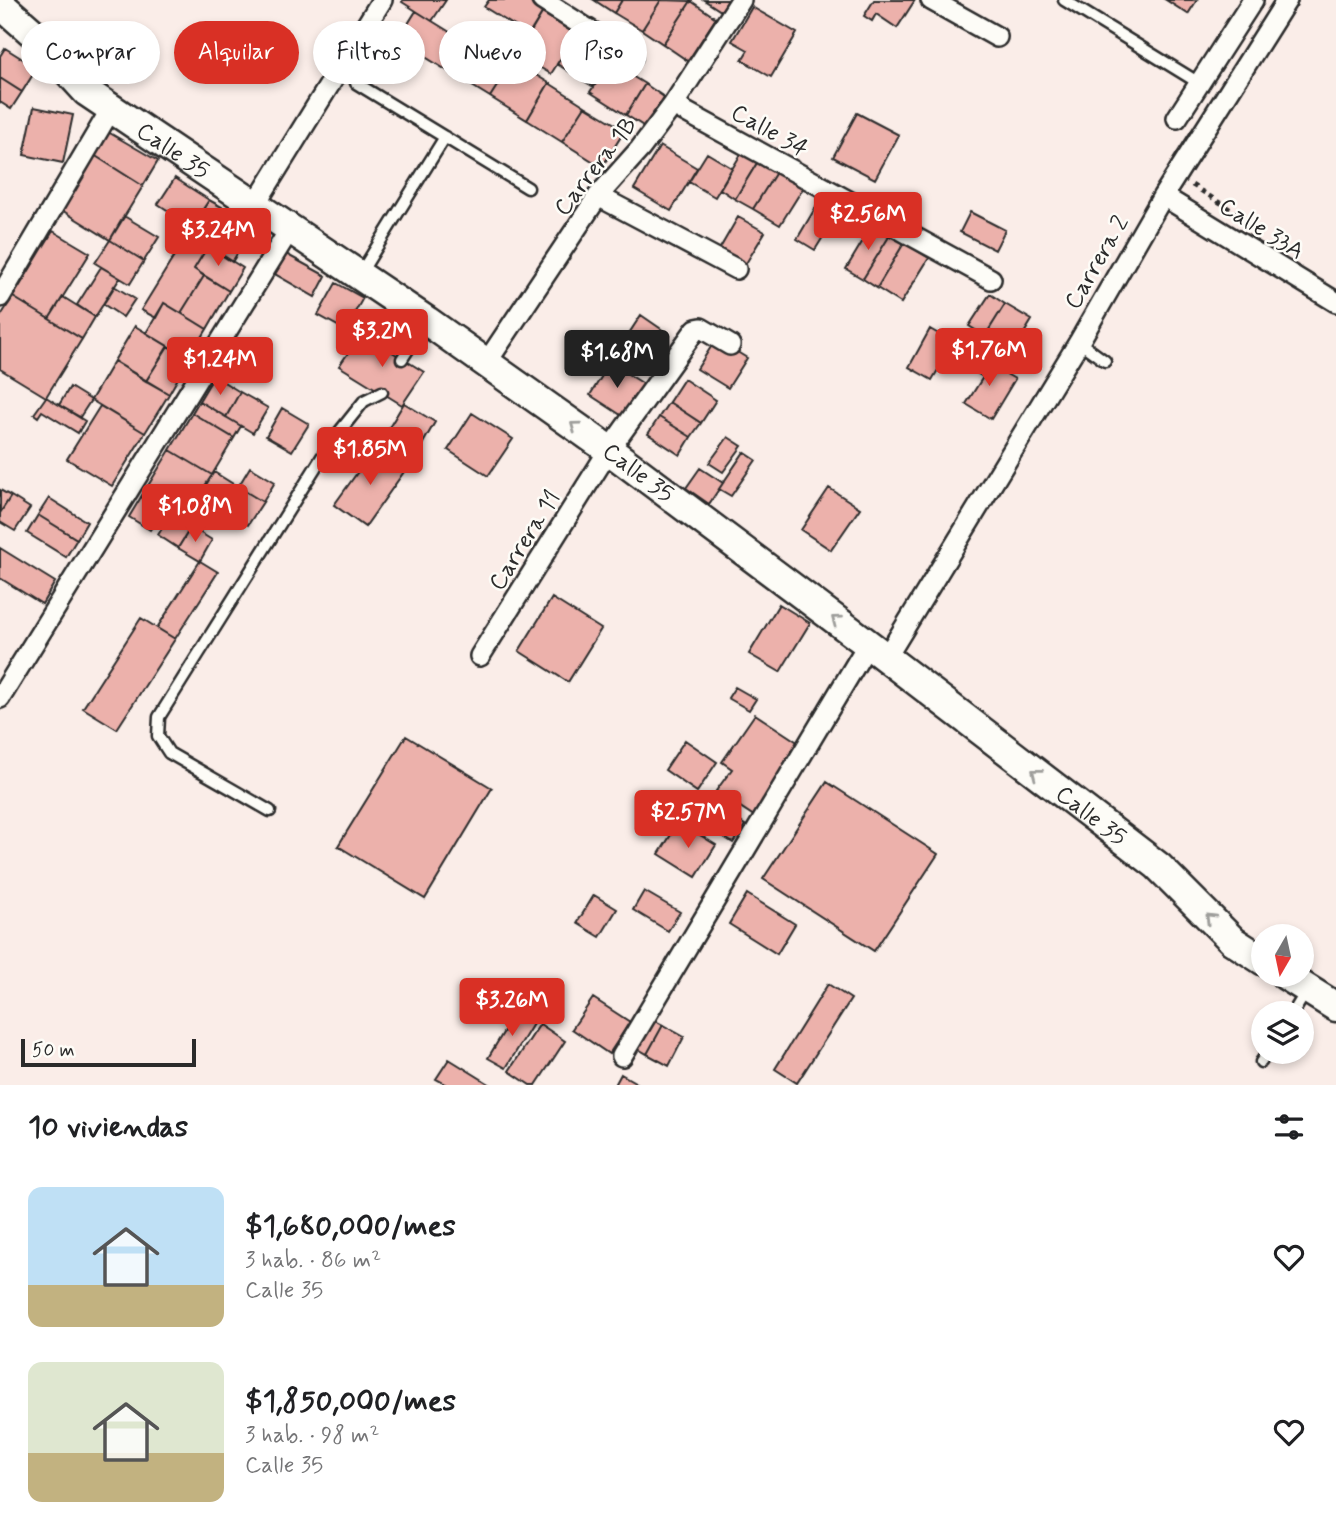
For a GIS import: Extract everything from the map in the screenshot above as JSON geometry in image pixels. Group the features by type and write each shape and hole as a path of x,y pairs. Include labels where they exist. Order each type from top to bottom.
{"street":[{"path":"255,205 382,0"},
{"path":"542,0 575,21"},
{"name":"Carrera 1B","path":"487,362 598,196 640,149 673,105 741,0"},
{"path":"931,0 996,37"},
{"path":"1177,118 1253,0"},
{"name":"Carrera 2","path":"622,1056 877,651 1079,342 1163,196 1287,0"},
{"name":"Calle 35","path":"0,4 33,33 87,92 360,274 609,450 1158,866 1233,941 1251,953"},
{"name":"Calle 34","path":"673,105 991,279"},
{"path":"0,297 111,109"},
{"path":"598,196 736,269"},
{"name":"Calle 33A","path":"1163,196 1336,302"},
{"path":"0,698 290,229"},
{"name":"Carrera 11","path":"480,656 609,450 696,328 701,328 730,345"},
{"path":"1305,987 1336,1007"}],"lane":[{"path":"1064,0 1199,83"},
{"path":"358,84 528,188"},
{"path":"360,274 445,137"},
{"path":"402,359 427,321"},
{"path":"1079,342 1105,361"},
{"path":"270,811 169,753 158,736 159,717 332,441 364,401 382,392"}],"path":[{"path":"1188,182 1245,219"}],"building":[{"path":"446,0 432,21 402,2"},
{"path":"489,0 528,0 544,10 537,21 506,21 484,7"},
{"path":"594,0 622,0 614,13"},
{"path":"622,0 661,0 647,22 627,21 614,13"},
{"path":"661,0 691,1 663,44 647,33 647,22"},
{"path":"704,0 728,0 721,11"},
{"path":"874,0 915,0 897,28 876,14 872,21 864,16"},
{"path":"1166,0 1197,0 1188,14"},
{"path":"691,1 716,18 688,61 663,44"},
{"path":"752,7 797,33 771,77 742,60 748,50 732,41"},
{"path":"544,10 562,21 560,60 551,74 546,71 546,21 537,21"},
{"path":"416,11 439,25 439,65 425,57 425,21 410,21"},
{"path":"5,48 21,58 21,84 27,84 22,92 0,78 0,56"},
{"path":"0,78 22,92 11,109 0,102"},
{"path":"549,83 527,120 490,97 498,84"},
{"path":"549,83 585,106 562,142 527,120"},
{"path":"469,84 498,84 490,97"},
{"path":"595,84 645,84 626,115 590,92"},
{"path":"645,84 664,97 645,127 626,115"},
{"path":"585,106 625,130 602,167 562,142"},
{"path":"34,107 73,115 63,163 24,155"},
{"path":"857,113 899,135 875,179 833,157"},
{"path":"108,132 158,161 143,186 94,155"},
{"path":"660,146 697,168 671,211 634,189"},
{"path":"744,149 760,158 735,199 720,189"},
{"path":"707,153 732,168 715,197 689,182"},
{"path":"94,155 143,186 110,240 60,209"},
{"path":"760,158 778,169 753,209 735,199"},
{"path":"778,169 805,185 780,225 753,209"},
{"path":"175,178 209,200 192,226 158,204"},
{"path":"209,200 229,211 208,246 188,234"},
{"path":"820,200 839,211 815,250 797,239"},
{"path":"229,211 253,228 232,262 208,246"},
{"path":"970,212 1005,230 995,250 960,232"},
{"path":"124,216 159,237 144,261 110,240"},
{"path":"738,217 765,232 745,265 719,250"},
{"path":"873,224 890,235 863,279 846,269"},
{"path":"53,231 90,253 49,319 13,297"},
{"path":"188,234 208,246 194,269 204,276 181,313 164,303 156,318 141,310"},
{"path":"890,235 904,243 877,288 863,279"},
{"path":"110,240 144,261 130,284 95,263"},
{"path":"904,243 929,258 901,303 877,288"},
{"path":"208,246 243,268 229,291 194,269"},
{"path":"286,254 326,276 315,297 275,274"},
{"path":"101,267 120,278 95,317 77,305"},
{"path":"204,276 229,291 207,329 181,313"},
{"path":"336,283 363,298 345,330 318,315"},
{"path":"114,286 135,299 123,317 103,304"},
{"path":"990,294 1005,304 985,336 969,326"},
{"path":"13,297 82,339 46,397 0,369 0,317"},
{"path":"63,297 95,317 82,339 49,319"},
{"path":"164,303 207,329 189,359 146,333"},
{"path":"1005,304 1032,320 1012,353 985,336"},
{"path":"641,315 670,335 654,360 624,341"},
{"path":"135,326 168,346 146,381 114,361"},
{"path":"930,329 954,343 932,380 909,367"},
{"path":"362,333 424,372 402,405 339,366"},
{"path":"716,339 747,358 728,388 697,369"},
{"path":"954,343 975,356 968,368 946,356"},
{"path":"168,346 189,359 169,394 146,381"},
{"path":"975,356 1015,379 991,419 966,404 983,377 968,368"},
{"path":"114,361 169,394 145,433 91,400"},
{"path":"610,363 644,384 624,417 590,395"},
{"path":"214,376 240,392 226,417 199,401"},
{"path":"684,379 716,400 701,423 669,402"},
{"path":"70,387 91,400 80,417 59,405"},
{"path":"240,392 268,408 253,433 226,417"},
{"path":"46,397 85,421 78,433 42,411 38,417 34,414"},
{"path":"199,401 241,426 234,438 192,413"},
{"path":"669,402 701,423 691,437 659,417"},
{"path":"404,403 435,422 410,466 378,446"},
{"path":"100,406 145,433 112,486 67,459"},
{"path":"282,408 309,424 292,451 266,436"},
{"path":"192,413 234,438 212,475 170,450"},
{"path":"472,413 513,439 488,476 448,450"},
{"path":"659,417 691,437 680,455 648,434"},
{"path":"728,437 742,446 723,472 709,463"},
{"path":"375,448 406,469 365,527 334,505"},
{"path":"170,450 212,475 183,522 141,497"},
{"path":"744,452 756,460 731,496 719,489"},
{"path":"250,467 275,482 263,502 238,487"},
{"path":"700,468 723,483 709,504 686,488"},
{"path":"214,472 238,487 223,510 199,495"},
{"path":"238,487 263,502 248,525 223,510"},
{"path":"829,488 860,508 831,550 801,530"},
{"path":"0,490 11,496 0,513"},
{"path":"11,496 30,508 15,531 0,522 0,513"},
{"path":"141,497 163,510 150,530 129,517"},
{"path":"49,498 87,522 77,539 38,515"},
{"path":"38,515 77,539 66,557 27,533"},
{"path":"170,515 191,527 178,548 158,535"},
{"path":"191,527 212,540 200,561 178,548"},
{"path":"0,548 55,582 42,604 0,578"},
{"path":"200,561 218,572 175,639 157,628"},
{"path":"552,598 601,629 568,682 519,651"},
{"path":"779,604 810,623 780,672 749,654"},
{"path":"141,618 175,639 117,729 83,708"},
{"path":"735,687 756,699 749,710 728,698"},
{"path":"755,714 802,745 754,816 716,791 732,769 722,762"},
{"path":"406,736 492,788 425,899 338,846"},
{"path":"685,740 717,762 697,792 665,770"},
{"path":"827,782 938,854 874,951 763,879"},
{"path":"712,803 745,825 733,843 700,822"},
{"path":"679,822 716,845 696,877 659,854"},
{"path":"644,891 680,912 668,931 633,910"},
{"path":"747,894 795,924 777,954 729,924"},
{"path":"594,895 617,909 600,937 577,923"},
{"path":"828,984 851,999 797,1083 775,1069"},
{"path":"593,998 630,1022 609,1054 572,1029"},
{"path":"518,1008 536,1019 506,1068 488,1058"},
{"path":"651,1019 663,1025 647,1054 635,1047"},
{"path":"540,1024 565,1041 536,1085 530,1085 509,1071"},
{"path":"663,1025 684,1037 669,1066 647,1054"},
{"path":"449,1059 491,1085 447,1085 436,1079"},
{"path":"621,1074 640,1085 615,1085"}]}
